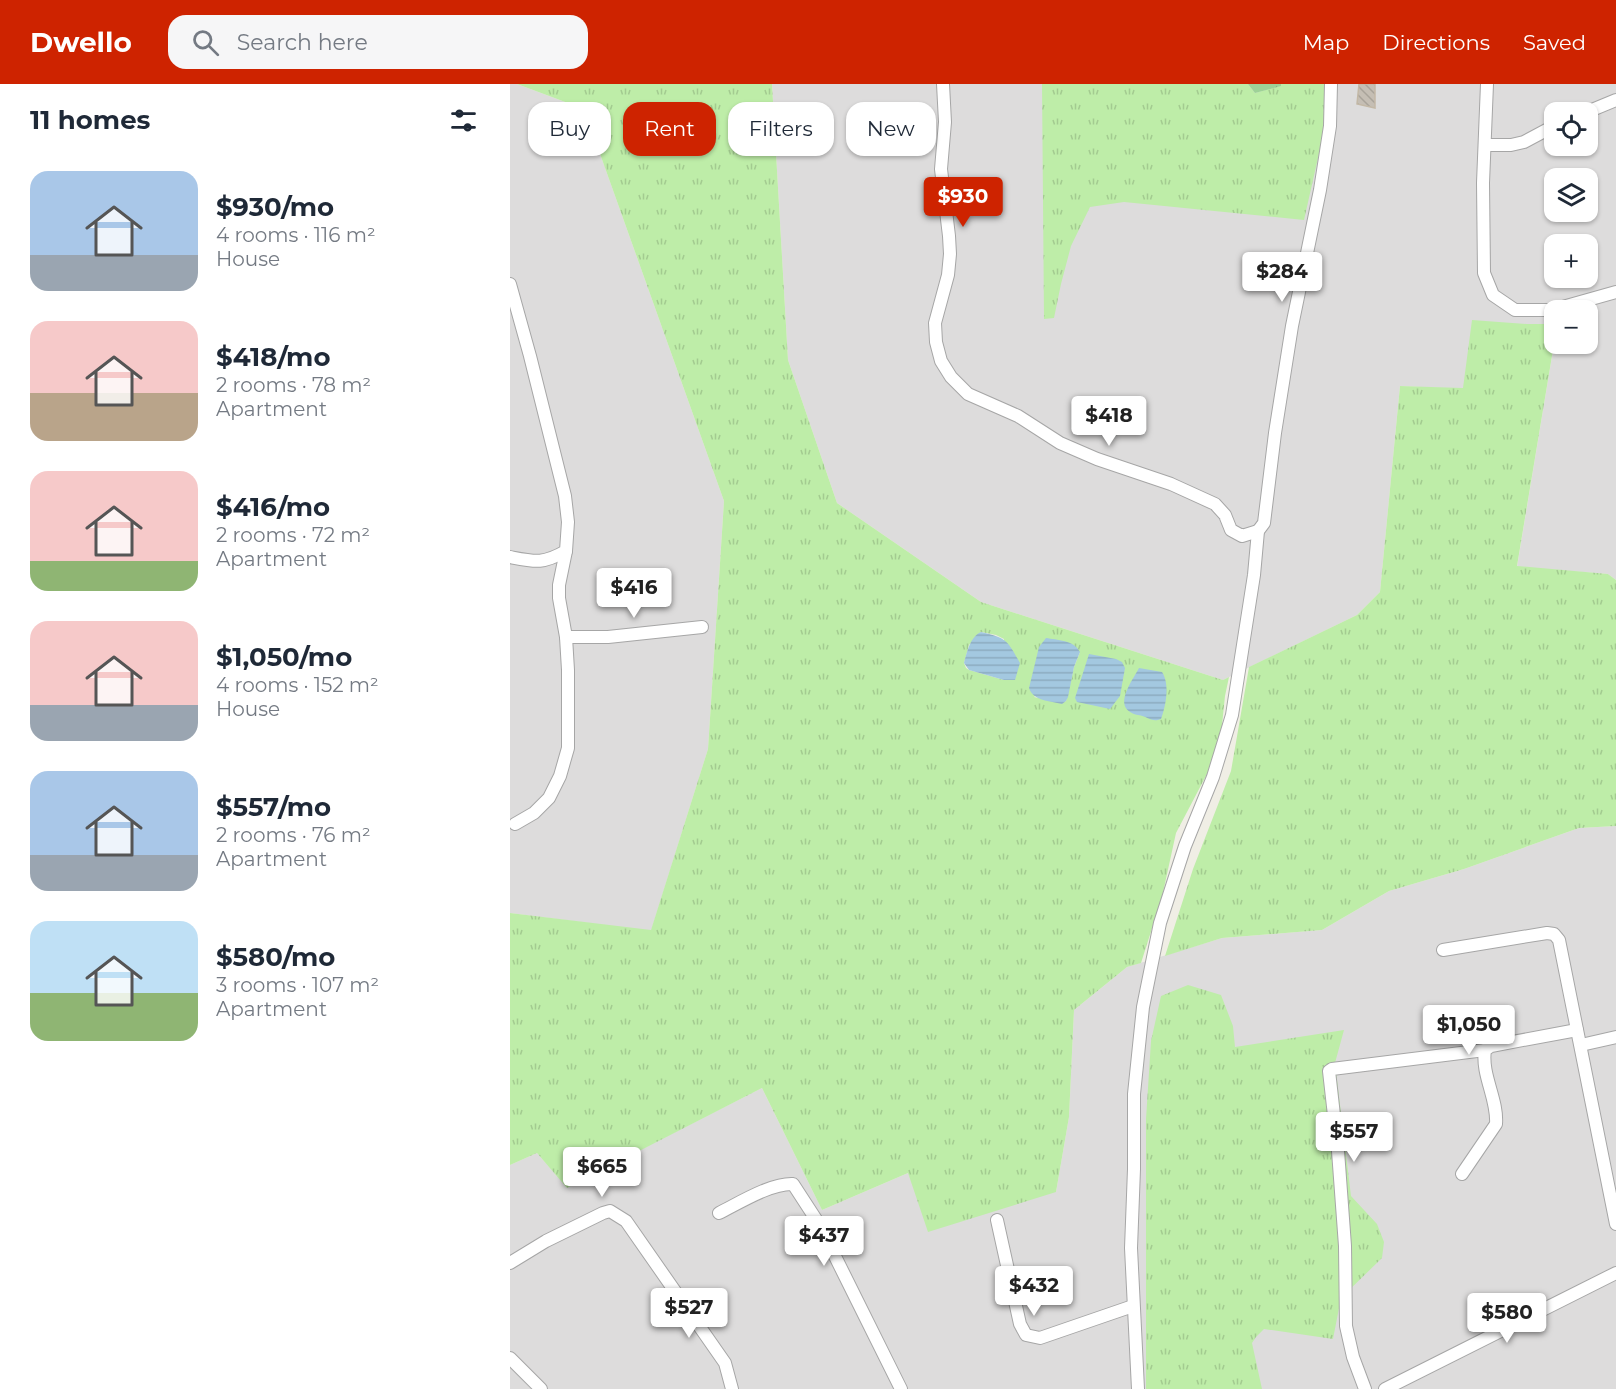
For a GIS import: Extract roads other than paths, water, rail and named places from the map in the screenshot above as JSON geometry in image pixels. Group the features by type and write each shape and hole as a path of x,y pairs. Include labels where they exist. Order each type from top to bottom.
{"street":[{"path":"943,84 945,122 941,169 950,254 948,275 935,323 936,342 941,361 951,377 968,394 1018,416 1060,442 1097,459 1171,484 1215,504 1225,515 1231,530 1242,536 1258,531"},
{"path":"1138,1389 1131,1248 1134,1094 1143,1006 1160,923 1185,846 1213,777 1232,715 1254,575 1258,531 1264,523 1292,326 1320,190 1330,126 1331,84"},
{"path":"1487,84 1483,183 1484,273 1493,295 1515,310 1552,310 1616,292"},
{"path":"1598,107 1616,100"},
{"path":"1485,145 1511,146 1544,131"},
{"path":"510,284 565,496 566,551 559,585 559,598 566,637 569,724 567,748 560,776 549,798 534,813 515,824"},
{"path":"510,557 541,562 566,551"},
{"path":"566,637 608,637 702,627"},
{"path":"1443,950 1546,933 1554,934 1559,940 1616,1224"},
{"path":"1365,1389 1353,1357 1346,1326 1346,1246 1329,1071 1485,1050 1491,1046 1576,1030"},
{"path":"1581,1045 1616,1037"},
{"path":"1462,1174 1496,1124 1497,1114 1485,1066 1485,1050"},
{"path":"719,1213 763,1191 792,1184 819,1224 901,1389"},
{"path":"510,1263 546,1241 603,1214 610,1211 618,1215 626,1221 725,1363 732,1389"},
{"path":"997,1220 1020,1324 1026,1335 1040,1338 1133,1306"},
{"path":"1385,1389 1616,1273"},
{"path":"510,1358 541,1389"}],"water":[{"path":"981,632 1001,638 1009,645 1020,663 1015,680 1004,680 969,670 964,663 972,641"},
{"path":"1046,638 1070,643 1080,652 1074,667 1068,697 1062,704 1038,698 1029,688 1039,647"},
{"path":"1089,654 1116,659 1122,662 1125,668 1120,696 1110,709 1077,702 1075,698"},
{"path":"1139,668 1162,672 1166,683 1166,695 1161,719 1152,720 1130,712 1126,707 1125,695"}]}
